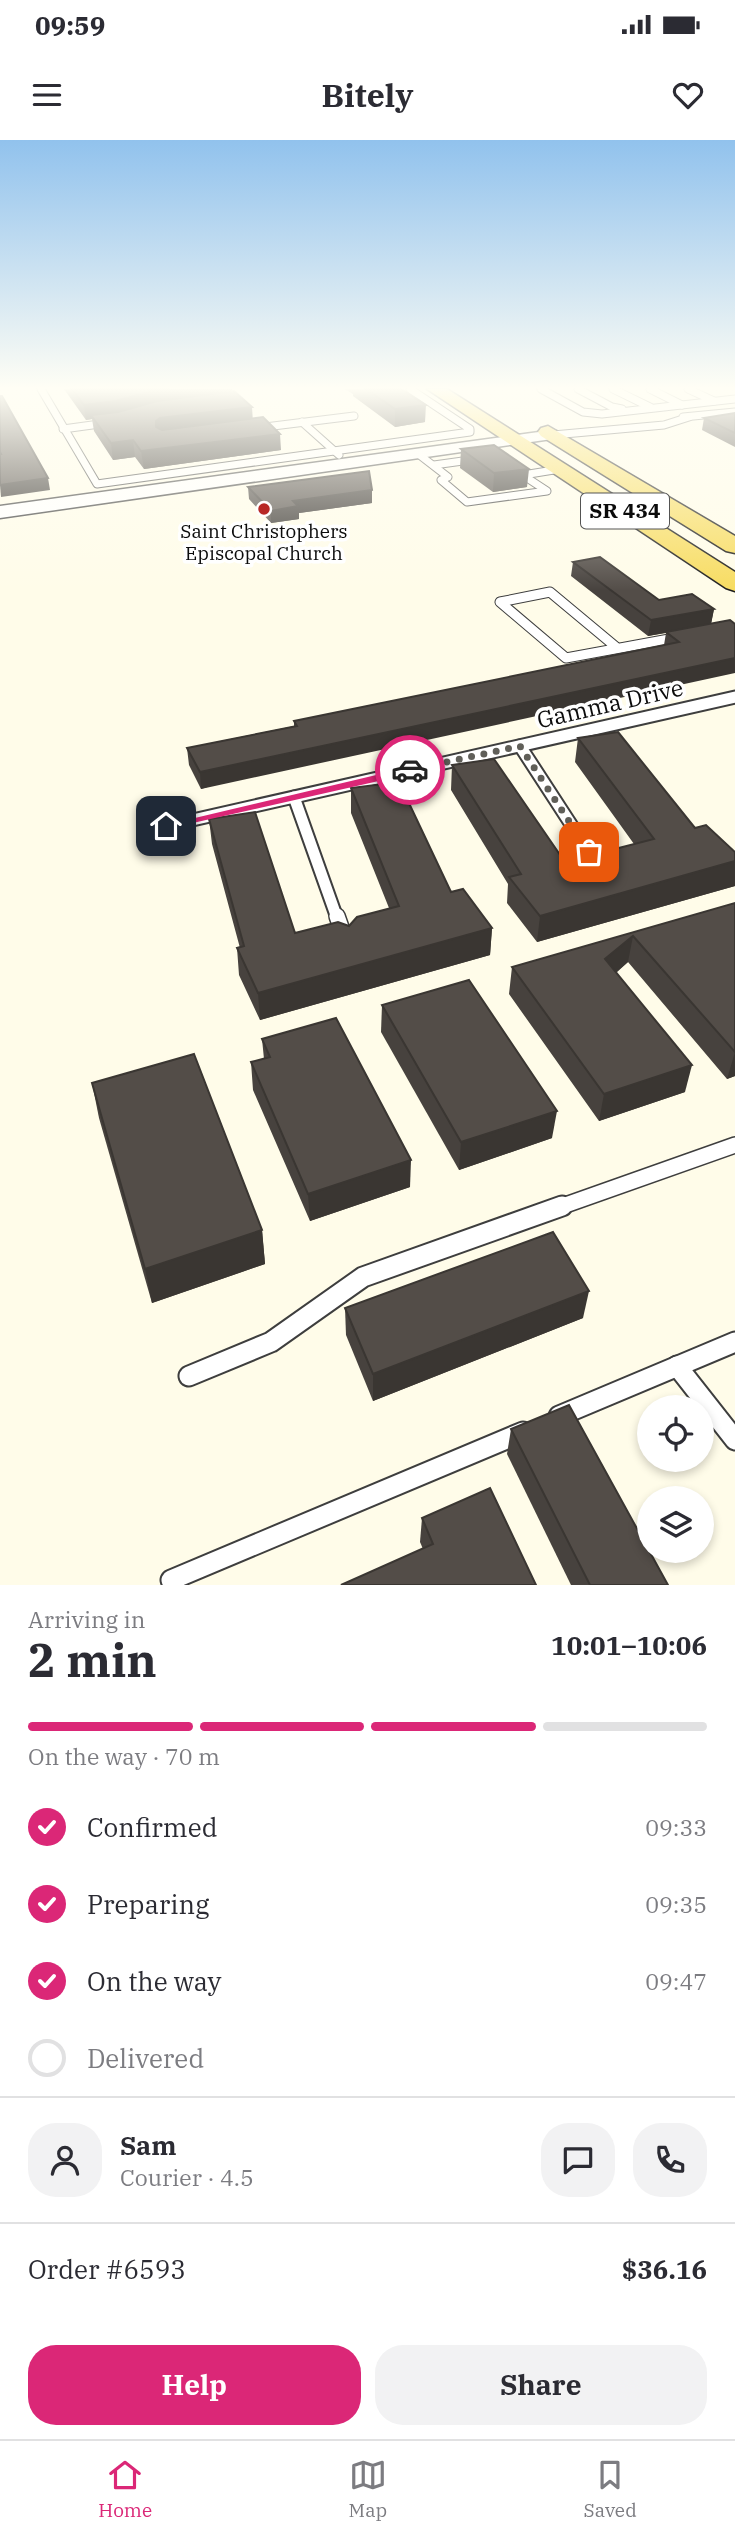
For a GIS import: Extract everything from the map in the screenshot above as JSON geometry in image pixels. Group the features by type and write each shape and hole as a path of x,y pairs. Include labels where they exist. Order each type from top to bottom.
{"main road":[{"name":"SR 434","path":"540,456 735,583"},
{"name":"SR 434","path":"588,456 735,546"}],"street":[{"path":"0,512 365,456"}],"lane":[{"path":"80,456 97,484 350,456"},
{"path":"422,456 448,477 441,480 467,502 547,491 505,463"},
{"path":"434,465 483,458"},
{"path":"523,475 560,469"},
{"path":"616,647 550,592 500,602 566,658 696,634"},
{"name":"Gamma Drive","path":"166,826 735,697"},
{"path":"520,746 603,873"},
{"path":"294,797 347,943"},
{"path":"189,1376 271,1342 363,1277 735,1144"},
{"path":"172,1580 735,1342"},
{"path":"677,1366 735,1440"}],"building":[{"path":"0,456 36,456 48,478 0,485"},
{"path":"471,456 511,456 529,469 494,473"},
{"path":"369,471 372,490 293,501 298,506 271,511 248,487"},
{"path":"600,557 659,600 692,594 714,609 651,620 573,562"},
{"path":"730,620 735,624 735,658 200,772 187,748 297,726 294,721 679,642 666,632"},
{"path":"618,732 695,828 706,825 735,852 735,861 540,916 509,877 521,874 452,765 494,759 565,862 601,853 608,855 615,849 654,839 578,738"},
{"path":"399,782 451,892 463,889 492,928 258,993 237,948 244,946 209,819 255,812 295,933 338,922 349,926 357,917 399,906 351,788"},
{"path":"735,903 735,1052 633,936 605,959 692,1065 604,1094 512,967"},
{"path":"469,980 557,1111 461,1142 382,1005"},
{"path":"336,1018 411,1160 308,1194 251,1062 270,1057 262,1039"},
{"path":"194,1054 262,1230 145,1269 92,1083"},
{"path":"553,1232 589,1291 373,1374 345,1308"},
{"path":"569,1405 637,1529 637,1563 656,1563 668,1585 590,1585 511,1429"},
{"path":"490,1488 536,1585 341,1585 433,1544 422,1518"}],"way so far":[{"path":"410,770 520,746 589,852"}],"place":[{"name":"Saint Christophers Episcopal Church","path":"264,509"}],"route":[{"path":"166,826 410,770"}]}
